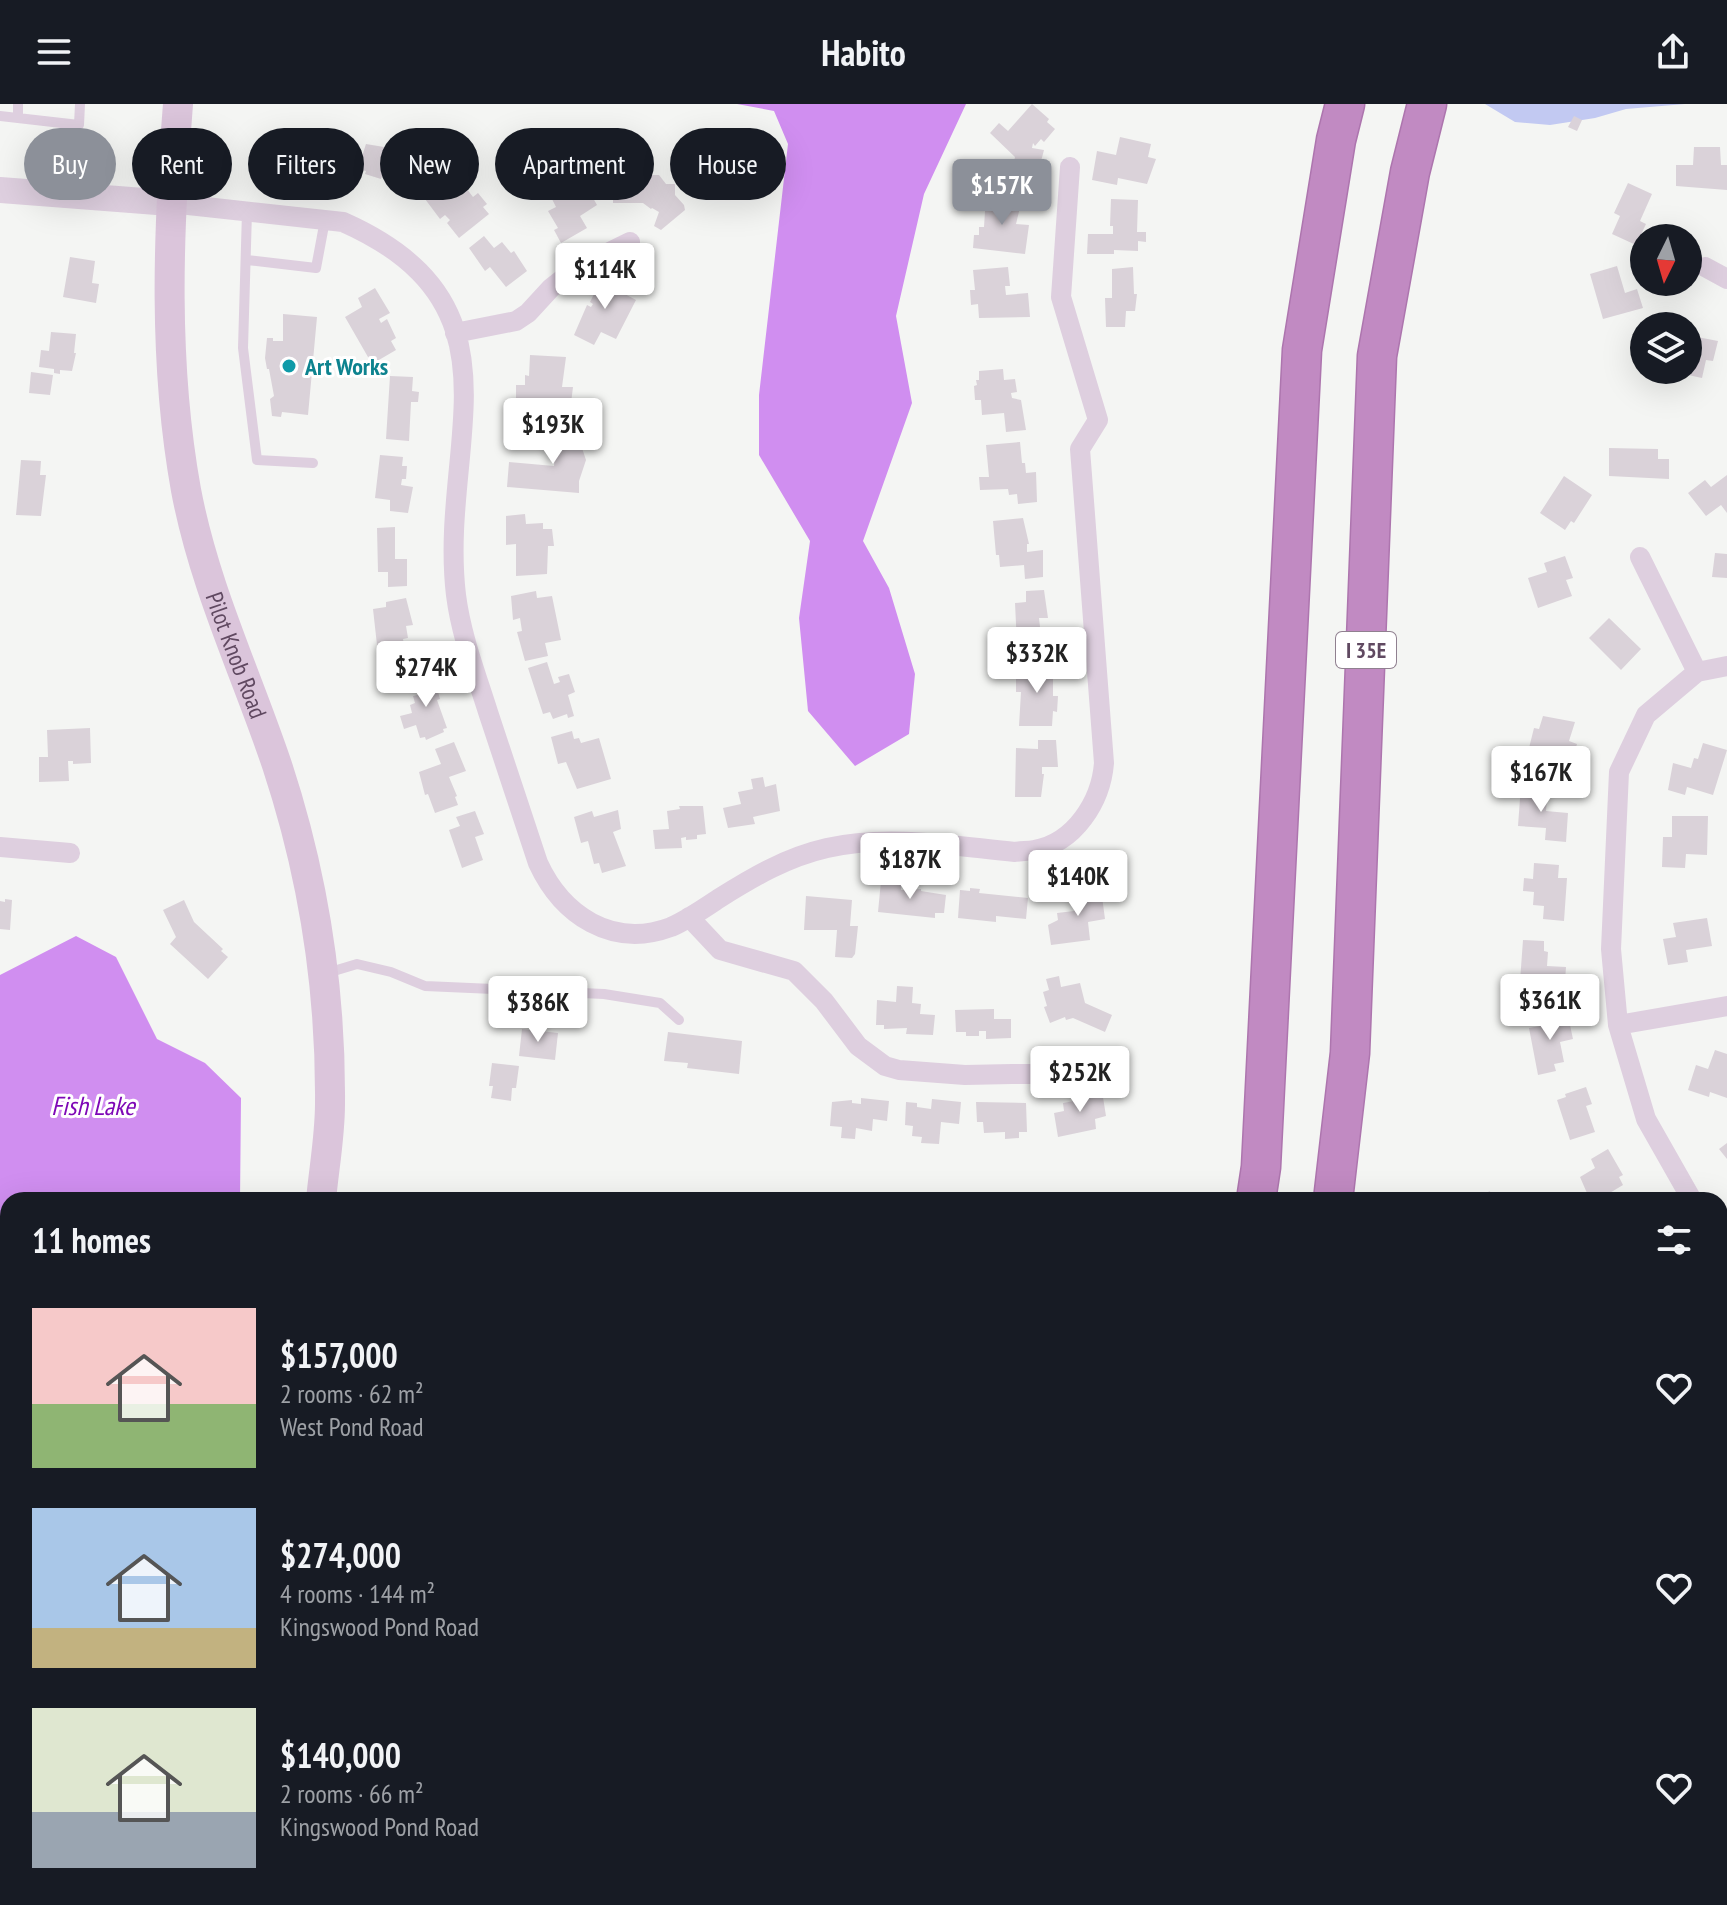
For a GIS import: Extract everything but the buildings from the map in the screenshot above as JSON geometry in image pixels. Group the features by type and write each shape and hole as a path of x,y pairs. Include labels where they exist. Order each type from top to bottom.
{"highway":[{"path":"1257,1192 1261,1167 1302,350 1336,140 1345,104"},
{"name":"I 35E","path":"1334,1192 1350,1053 1377,356 1410,172 1427,104"}],"main road":[{"name":"Pilot Knob Road","path":"178,104 170,203 171,361 186,490 215,601 277,765 305,860 325,974 330,1105 322,1192"}],"street":[{"path":"0,190 170,203 343,222 364,231 400,254 429,283 461,351 465,389 455,528 456,594 470,658 538,863 554,892 570,910 589,922 611,930 634,933 667,928 766,870 826,848 890,842 1015,852 1034,850 1062,837 1084,818 1098,792 1104,763 1080,449 1098,420 1061,297 1070,167"},
{"path":"455,333 516,321 575,269 630,242"},
{"path":"1705,267 1727,279"},
{"path":"1640,557 1697,672"},
{"path":"1687,1192 1646,1119 1618,1025 1611,949 1619,772 1646,715 1697,672 1727,666"},
{"path":"0,847 70,853"},
{"path":"689,917 720,950 794,971 824,1001 858,1046 885,1066 899,1070 965,1075 1033,1074 1099,1060"},
{"path":"1618,1025 1727,1006"}],"lane":[{"path":"18,104 18,118"},
{"path":"0,116 79,125 80,104"},
{"path":"247,212 243,348 257,460 313,463"},
{"path":"247,260 316,268 325,220"},
{"path":"325,974 357,964 391,972 425,986 604,994 660,1003 679,1020"}],"shaded area":[{"path":"1485,104 1685,104 1626,109 1595,118 1550,125 1515,122"}],"water":[{"path":"737,104 966,104 924,194 896,316 912,403 863,541 889,588 915,674 909,734 855,766 808,711 799,618 810,541 759,455 759,395 782,200 786,200 786,128 781,128 774,111"},
{"name":"Fish Lake","path":"76,936 116,957 157,1039 205,1063 241,1098 240,1192 0,1192 0,975"}],"place":[{"name":"Art Works","path":"289,366"}]}
